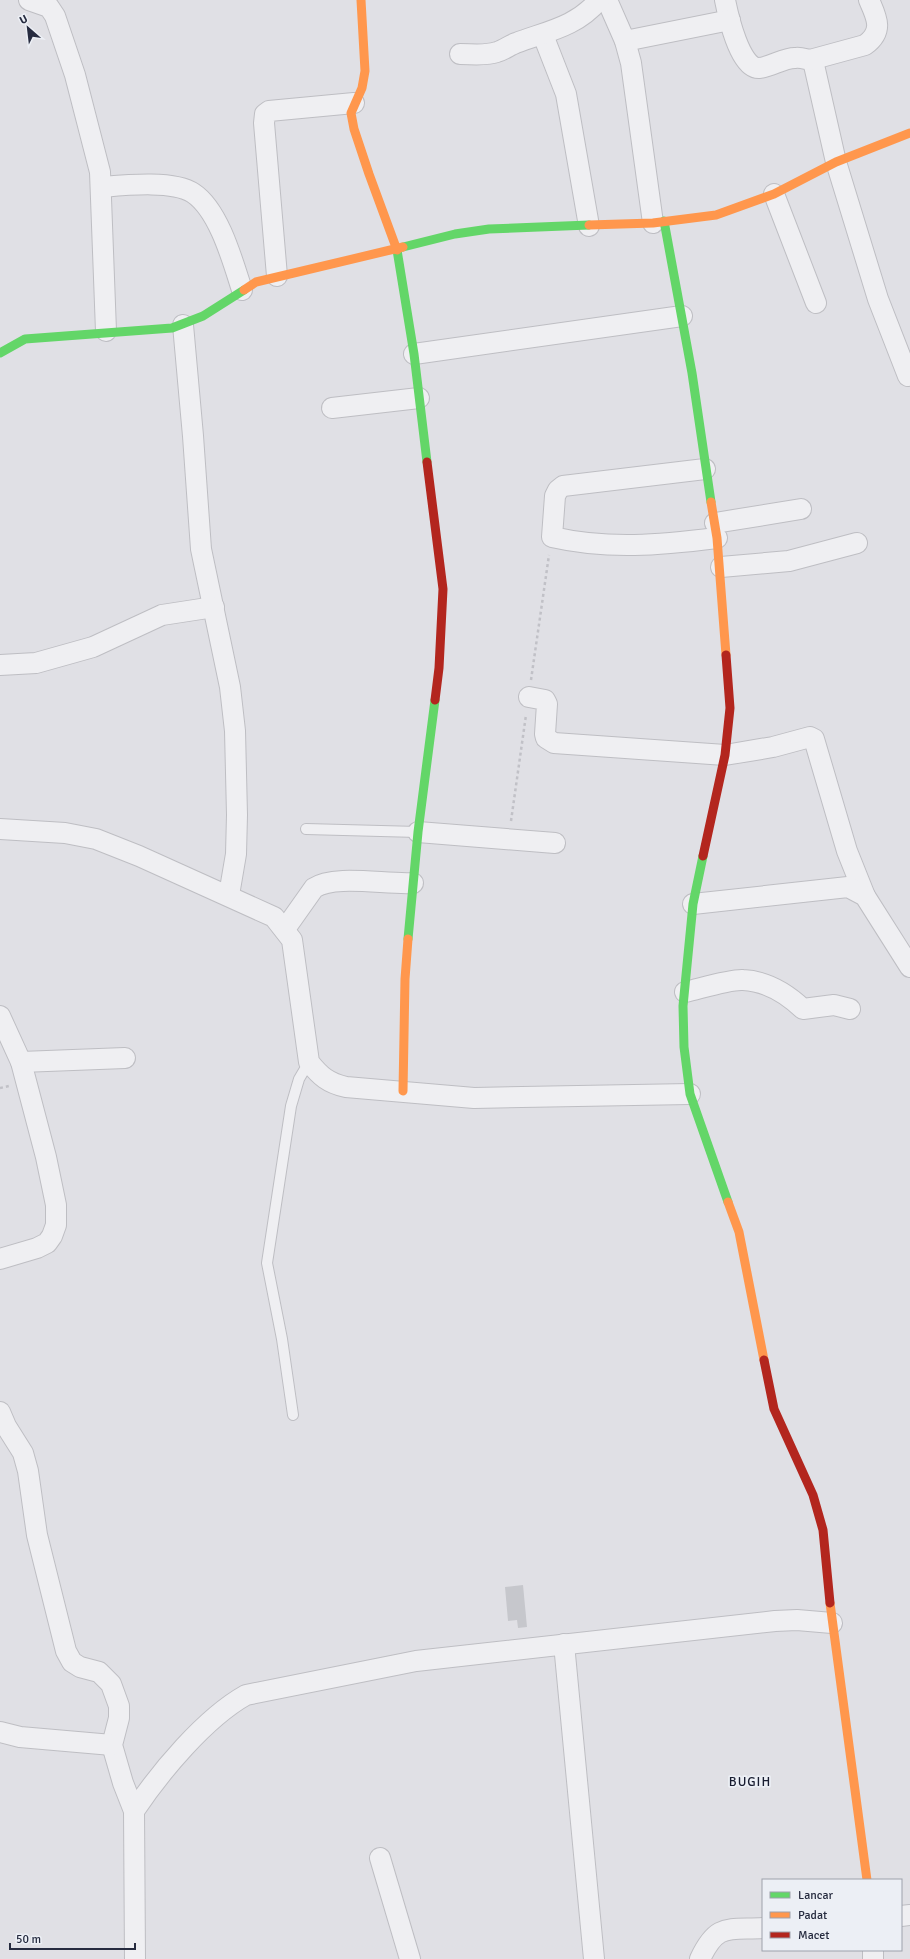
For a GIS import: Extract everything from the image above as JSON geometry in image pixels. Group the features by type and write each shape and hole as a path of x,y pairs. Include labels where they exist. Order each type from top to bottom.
{"street":[{"path":"29,0 49,7 55,16 75,75 100,172 102,187 106,331"},
{"path":"361,0 365,71 362,88 354,103 351,113 354,129 397,248 414,354 444,589 439,668 418,832 405,979 403,1091"},
{"path":"460,54 497,52 514,43 543,35 564,26 590,11 599,0"},
{"path":"607,0 625,41 659,222 682,316 721,567 730,708 725,755 693,904 685,992 684,1047 690,1094 739,1232 774,1409 812,1495 823,1530 832,1624 867,1879"},
{"path":"725,0 730,20 743,57 753,67 759,68 794,57 810,60 865,45 872,40 877,31 877,19 869,0"},
{"path":"625,41 730,20"},
{"path":"543,35 566,94 589,226"},
{"path":"810,60 816,74 836,162 878,299 908,376"},
{"path":"277,276 264,123 265,114 269,111 354,103"},
{"path":"0,353 25,339 106,331 150,331 183,325 203,316 256,282 455,234 489,229 659,222 716,215 774,194 836,162 910,133"},
{"path":"102,187 145,184 170,186 193,192 208,209 224,236 242,290"},
{"path":"774,194 816,303"},
{"path":"414,354 682,316"},
{"path":"183,325 194,443 201,549 230,687 235,731 237,815 236,854 229,895"},
{"path":"332,408 419,398"},
{"path":"705,470 563,486 558,490 555,496 552,537 579,543 607,546 659,545 801,509"},
{"path":"721,567 789,561 857,543"},
{"path":"0,665 36,663 92,647 162,615 214,607"},
{"path":"529,697 545,700 547,704 545,734 546,738 554,743 725,755 773,747 810,737 814,739 847,850 865,896 910,967"},
{"path":"0,829 65,833 96,839 139,856 274,916 292,940 309,1062 319,1075 331,1084 346,1087 474,1098 690,1094"},
{"path":"418,832 556,843"},
{"path":"285,929 314,888 320,884 334,881 413,883"},
{"path":"693,904 841,888 848,888 865,896"},
{"path":"685,992 741,980 763,983 776,989 788,995 803,1009 834,1005 850,1009"},
{"path":"0,1016 21,1062 56,1205 56,1225 52,1236 47,1243 37,1248 0,1259"},
{"path":"21,1062 125,1058"},
{"path":"0,1412 6,1426 23,1453 28,1471 37,1535 66,1651 72,1662 80,1667 99,1672 111,1684 119,1706 119,1718 112,1745 123,1783 134,1811 135,1959"},
{"path":"134,1811 144,1796 196,1735 228,1705 246,1695 416,1661 775,1621 797,1620 832,1624"},
{"path":"564,1644 594,1959"},
{"path":"0,1732 20,1737 112,1745"},
{"path":"380,1858 410,1959"},
{"path":"700,1959 714,1935 723,1931 762,1928"}],"lane":[{"path":"306,829 418,832"},
{"path":"293,1415 282,1339 267,1262 291,1106 299,1079 309,1062"}],"building":[{"path":"523,1585 527,1627 518,1628 517,1620 508,1621 505,1587"}],"traffic: fast":[{"path":"664,221 692,373 711,502"},
{"path":"403,247 455,234 489,229 589,225"},
{"path":"397,250 414,354 427,462"},
{"path":"0,353 25,339 172,328 203,316 244,290"},
{"path":"408,939 418,832 435,700"},
{"path":"703,856 693,904 683,1006 684,1047 690,1094 728,1202"}],"traffic: slow":[{"path":"361,0 365,71 362,88 351,113 354,129 369,174 397,250"},
{"path":"589,225 653,223 716,215 774,194 836,162 910,133"},
{"path":"244,290 256,282 403,247"},
{"path":"711,502 717,538 726,655"},
{"path":"403,1091 405,979 408,939"},
{"path":"728,1202 739,1232 764,1360"},
{"path":"830,1603 867,1879"}],"traffic: jam":[{"path":"427,462 443,589 439,668 435,700"},
{"path":"703,856 725,755 730,708 726,655"},
{"path":"764,1360 774,1409 813,1495 823,1530 830,1603"}],"district":[{"name":"BUGIH","path":"750,1781"}]}
